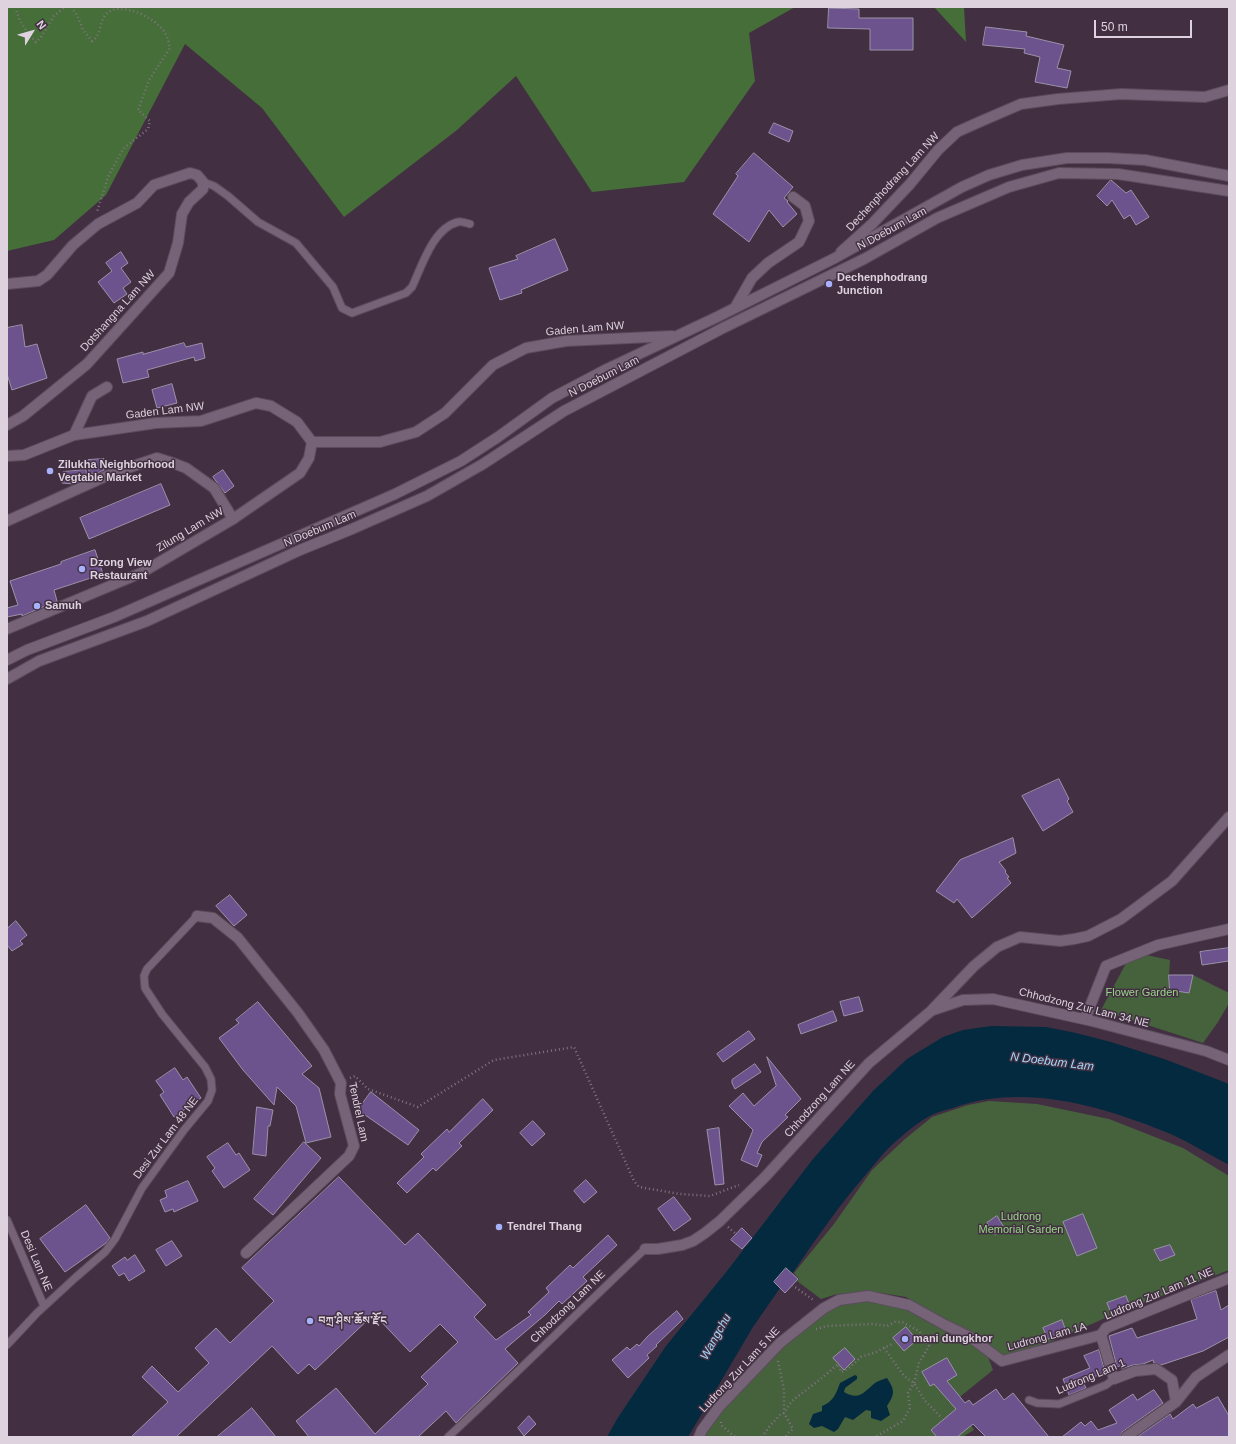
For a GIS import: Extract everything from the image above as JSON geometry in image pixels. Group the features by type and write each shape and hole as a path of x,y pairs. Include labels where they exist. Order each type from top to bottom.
{"street":[{"name":"Dechenphodrang Lam NW","path":"835,258 872,224 910,184 938,150 957,132 977,122 1021,104 1058,99 1120,94 1205,97 1229,90"},
{"name":"N Doebum Lam","path":"7,660 27,650 114,617 395,494 460,461 498,437 552,398 605,370 835,258 962,187 989,175 1022,165 1067,158 1108,158 1145,160 1229,176"},
{"path":"7,284 38,281 47,275 73,245 98,224 137,203 154,185 190,173 197,175 203,182"},
{"name":"N Doebum Lam","path":"7,679 39,661 147,621 300,550 428,496 483,464 564,411 724,328 864,259 937,218 1009,187 1059,173 1111,174 1229,191"},
{"name":"Dotshangna Lam NW","path":"7,425 23,416 87,364 169,273 178,243 182,214 189,202 203,189 203,182"},
{"path":"736,306 752,278 768,263 799,242 809,221 805,206 793,197"},
{"name":"Gaden Lam NW","path":"7,456 24,455 74,435 156,423 201,421 256,403 271,406 297,422 312,442 380,442 416,432 445,412 493,365 526,348 566,341 676,335"},
{"path":"74,435 92,396 107,387"},
{"path":"233,519 300,473 309,458 312,442"},
{"name":"Zilung Lam NW","path":"7,521 113,473 157,458 186,468 214,488 233,519 141,573 7,629"},
{"name":"Chhodzong Lam NE","path":"646,1249 658,1249 682,1245 693,1241 705,1233 765,1177 869,1063 931,1011 974,966 997,947 1020,937 1060,941 1088,936 1121,919 1172,881 1229,817"},
{"name":"Tendrel Lam","path":"198,916 213,918 238,938 298,1013 324,1050 340,1083 340,1094 354,1146 349,1156 246,1253"},
{"path":"1085,1020 1106,966 1158,945 1229,929"},
{"name":"Chhodzong Zur Lam 34 NE","path":"931,1011 963,1000 993,999 1085,1020 1206,1051 1229,1060"},
{"name":"Ludrong Zur Lam 11 NE","path":"1101,1335 1106,1328 1229,1278"},
{"name":"Ludrong Zur Lam 5 NE","path":"700,1437 702,1430 719,1407 780,1342 824,1308 839,1300 868,1296 909,1305 970,1337 1000,1359"},
{"name":"Ludrong Lam 1A","path":"1000,1359 1101,1335 1114,1379"},
{"path":"1126,1437 1176,1402 1196,1377 1229,1355"},
{"name":"Ludrong Lam 1","path":"1114,1379 1135,1371 1156,1369 1172,1380 1176,1402"}],"lane":[{"path":"203,182 214,186 228,196 258,222 296,243 333,287 342,308 352,313 406,293 412,287 437,237 448,226 459,222 470,224"},
{"name":"Desi Zur Lam 48 NE","path":"44,1306 105,1252 115,1239 142,1188 179,1136 208,1101 212,1090 211,1079 205,1068 152,1000 145,988 144,976 147,969 198,916"},
{"name":"Desi Lam NE","path":"7,1220 44,1306 7,1345"},
{"name":"Chhodzong Lam NE","path":"448,1437 539,1352 586,1304 646,1249"},
{"name":"Ludrong Lam 1","path":"1029,1400 1037,1403 1059,1404 1106,1385 1114,1379"}],"path":[{"path":"16,7 16,12 22,23 29,35 36,42 41,38 54,16 65,7"},
{"path":"71,7 77,15 83,30 92,41 96,38 104,16 117,8 127,9 152,19 165,33 170,48 149,80 138,110 150,121 148,129 123,149 108,177 96,217 98,224"},
{"path":"340,1083 355,1076 368,1089 418,1107 494,1060 574,1047 634,1181 639,1187 680,1194 710,1196 734,1188 745,1182"},
{"path":"792,1285 824,1308"},
{"path":"812,1330 827,1326 873,1324 887,1326 895,1322 902,1322 919,1331 929,1346 919,1363 914,1383 908,1393 910,1408 903,1421 875,1437"},
{"path":"762,1437 776,1419 784,1413 792,1401 838,1364 841,1372 849,1368 861,1357 894,1343"},
{"path":"884,1348 904,1376 914,1383 925,1401 940,1416"},
{"path":"774,1365 782,1357"},
{"path":"778,1361 784,1385 784,1413 793,1429 786,1437"},
{"path":"722,1417 721,1425 735,1437"}],"green space":[{"path":"7,7 795,7 749,33 755,81 684,182 592,192 516,76 457,130 344,217 262,108 185,44 106,195 54,240 7,251"},
{"path":"934,7 964,7 966,42"},
{"name":"Flower Garden","path":"1132,952 1170,960 1169,975 1171,990 1193,975 1229,993 1229,1003 1203,1043 1101,1010"},
{"name":"Ludrong Memorial Garden","path":"989,1101 1037,1104 1109,1119 1183,1148 1229,1176 1229,1270 1112,1315 1055,1340 1002,1358 906,1297 876,1292 837,1294 821,1299 797,1281 799,1279 794,1273 834,1224 872,1170 905,1139 932,1117 968,1105"},
{"path":"847,1302 876,1302 902,1307 970,1342 988,1357 993,1370 956,1400 974,1430 962,1437 704,1437 705,1432 720,1410 782,1348 825,1313"}],"water":[{"name":"Wangchu","path":"991,1026 1046,1027 1076,1033 1111,1042 1167,1060 1229,1084 1229,1165 1173,1135 1120,1115 1064,1101 1008,1097 980,1101 944,1110 923,1120 911,1128 887,1149 838,1209 792,1274 786,1268 774,1282 780,1288 753,1327 688,1437 607,1437 617,1419 666,1346 727,1271 813,1159 873,1091 907,1059 943,1037 963,1030"},
{"path":"855,1375 857,1376 857,1379 845,1388 844,1392 854,1396 861,1394 875,1383 887,1378 893,1389 892,1398 887,1406 890,1415 881,1421 871,1418 871,1411 866,1410 853,1420 845,1417 838,1429 834,1432 822,1426 814,1428 809,1424 813,1414 822,1411 822,1406 834,1397 840,1383"}],"building":[{"path":"829,8 859,9 859,18 913,18 913,50 870,50 870,29 828,28"},
{"path":"986,27 1027,32 1026,36 1064,45 1057,68 1071,71 1067,88 1035,82 1040,57 1024,53 1025,49 983,45"},
{"path":"774,123 793,131 789,142 769,133"},
{"path":"754,153 793,187 784,198 788,201 787,202 797,214 783,227 769,210 749,242 713,214 738,176 736,174"},
{"path":"1111,180 1126,193 1131,190 1149,217 1136,225 1130,215 1124,219 1112,200 1107,206 1097,196"},
{"path":"555,239 568,270 521,290 522,293 500,300 489,268 518,259 516,256"},
{"path":"121,252 128,263 121,268 131,282 123,288 127,294 114,303 98,282 112,271 106,263"},
{"path":"22,325 25,347 37,344 47,378 12,390 7,374 7,328"},
{"path":"184,343 186,347 202,343 205,358 195,361 194,357 147,370 149,377 123,383 117,359"},
{"path":"172,384 177,403 157,408 152,390"},
{"path":"104,459 104,470 96,474 89,473 88,460"},
{"path":"86,470 87,478 74,484 62,483 63,472"},
{"path":"223,470 234,486 225,493 213,477"},
{"path":"161,484 170,505 89,539 80,518"},
{"path":"95,550 103,574 54,590 57,601 22,616 22,614 7,617 7,608 18,605 10,581 61,564 61,562"},
{"path":"1059,779 1069,799 1067,801 1073,812 1043,831 1022,796"},
{"path":"1013,838 1016,853 999,862 1006,871 1005,872 1009,877 1007,878 1011,883 972,918 957,899 954,903 936,891 960,860"},
{"path":"230,895 247,915 234,926 216,906"},
{"path":"16,921 27,935 20,941 23,944 12,951 7,945 7,929"},
{"path":"1229,948 1229,961 1202,965 1200,952"},
{"path":"1169,975 1193,975 1189,993 1170,990"},
{"path":"859,997 863,1011 844,1016 840,1002"},
{"path":"258,1002 312,1066 302,1074 319,1088 331,1137 306,1143 296,1106 277,1087 274,1105 243,1070 219,1038 239,1023 236,1020"},
{"path":"833,1011 837,1021 801,1034 798,1025"},
{"path":"749,1031 755,1039 723,1062 717,1054"},
{"path":"767,1057 801,1099 785,1115 788,1117 762,1142 757,1153 762,1155 757,1167 741,1160 753,1130 729,1106 743,1093 754,1106 776,1086"},
{"path":"755,1064 761,1072 735,1089 732,1080"},
{"path":"175,1068 183,1080 187,1077 201,1098 174,1117 160,1095 164,1092 156,1081"},
{"path":"371,1092 419,1130 408,1145 358,1110"},
{"path":"483,1099 493,1110 459,1143 462,1146 436,1171 433,1168 407,1193 397,1183 424,1157 421,1154 447,1129 449,1132"},
{"path":"257,1107 273,1110 270,1126 268,1126 266,1156 253,1154"},
{"path":"533,1121 545,1134 532,1146 520,1133"},
{"path":"719,1128 724,1184 715,1185 707,1130"},
{"path":"304,1142 321,1158 273,1215 254,1199"},
{"path":"228,1143 236,1155 239,1153 250,1170 224,1188 212,1171 215,1168 207,1157"},
{"name":"བཀྲ་ཤིས་ཆོས་རྫོང","path":"339,1177 405,1245 418,1233 486,1305 474,1317 496,1340 531,1315 528,1312 549,1292 546,1288 570,1265 573,1268 608,1235 617,1245 583,1277 587,1281 562,1304 559,1301 505,1349 518,1363 456,1423 446,1411 418,1437 309,1437 296,1421 336,1388 375,1434 428,1384 421,1377 458,1342 440,1324 410,1352 374,1314 315,1370 309,1364 298,1374 272,1346 176,1437 131,1437 168,1402 142,1377 152,1366 178,1392 209,1363 195,1348 216,1328 230,1343 274,1301 242,1268"},
{"path":"586,1180 597,1192 584,1203 574,1191"},
{"path":"188,1181 198,1201 174,1212 173,1209 165,1212 160,1200 167,1197 165,1191"},
{"path":"674,1197 691,1219 674,1231 658,1209"},
{"path":"86,1205 110,1238 106,1243 65,1272 40,1239"},
{"path":"1083,1214 1097,1248 1077,1256 1063,1222"},
{"path":"997,1216 1005,1229 995,1235 987,1223"},
{"path":"742,1228 752,1238 742,1249 731,1240"},
{"path":"172,1241 182,1256 166,1266 156,1250"},
{"path":"1170,1245 1175,1255 1160,1261 1154,1250"},
{"path":"135,1255 145,1271 129,1281 124,1273 119,1276 112,1266 125,1257 127,1260"},
{"path":"786,1268 798,1279 785,1293 774,1282"},
{"path":"1216,1291 1221,1310 1229,1305 1229,1337 1203,1351 1161,1365 1154,1363 1153,1360 1121,1369 1120,1366 1117,1367 1109,1336 1132,1328 1137,1338 1197,1319 1191,1300"},
{"path":"1126,1296 1130,1306 1111,1313 1107,1303"},
{"path":"677,1311 683,1319 656,1345 657,1346 647,1355 649,1358 628,1378 612,1360 627,1347 630,1350 637,1344 639,1346 648,1336"},
{"path":"1062,1320 1066,1331 1048,1339 1043,1328"},
{"name":"mani dungkhor","path":"906,1327 917,1340 904,1351 893,1338"},
{"path":"845,1348 855,1359 844,1370 833,1358"},
{"path":"1099,1350 1105,1372 1083,1382 1086,1388 1069,1395 1063,1379 1090,1368 1084,1356"},
{"path":"947,1358 957,1375 947,1381 965,1403 969,1400 973,1405 996,1389 1004,1400 1013,1393 1049,1437 986,1437 973,1424 957,1437 937,1437 931,1430 956,1409 934,1384 930,1386 922,1372"},
{"path":"1154,1390 1163,1403 1122,1432 1120,1437 1062,1437 1081,1422 1085,1426 1091,1421 1098,1430 1117,1423 1109,1410 1133,1394 1137,1400"},
{"path":"1218,1397 1229,1416 1229,1437 1137,1437 1170,1414 1173,1419 1193,1404 1196,1408"},
{"path":"252,1408 276,1437 217,1437"},
{"path":"529,1416 536,1424 524,1436 518,1428"}],"place":[{"name":"Dechenphodrang Junction","path":"829,284"},
{"name":"Zilukha Neighborhood Vegtable Market","path":"50,471"},
{"name":"Dzong View Restaurant","path":"82,569"},
{"name":"Samuh","path":"37,606"},
{"name":"Tendrel Thang","path":"499,1227"},
{"name":"བཀྲ་ཤིས་ཆོས་རྫོང","path":"310,1321"},
{"name":"mani dungkhor","path":"905,1339"}]}
